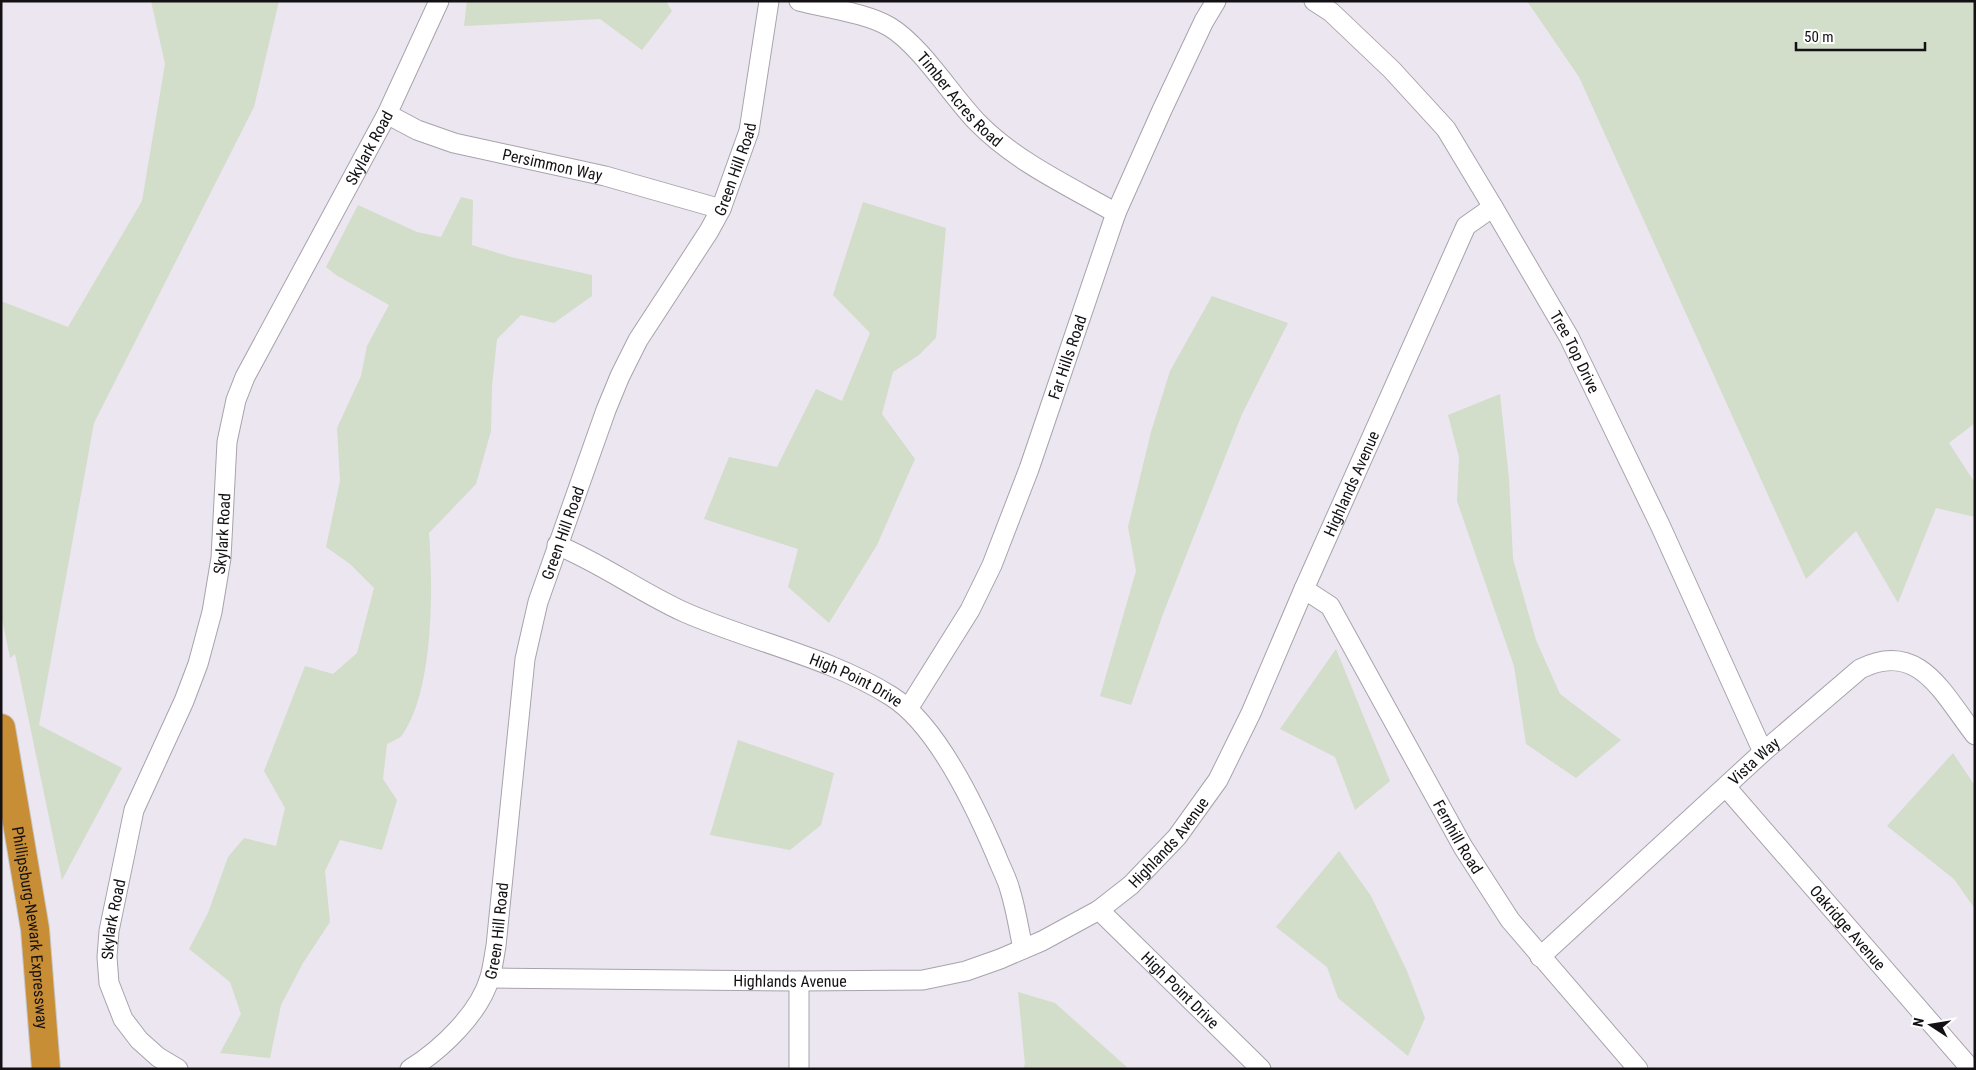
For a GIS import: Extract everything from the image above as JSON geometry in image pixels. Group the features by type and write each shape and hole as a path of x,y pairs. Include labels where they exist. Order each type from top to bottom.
{"highway":[{"name":"Phillipsburg-Newark Expressway","path":"1,728 35,929 46,1069"}],"street":[{"name":"Skylark Road","path":"178,1069 158,1058 130,1030 118,1007 109,983 107,957 109,931 134,810 184,701 198,664 212,612 221,558 227,442 236,400 245,377 386,114 439,1"},
{"name":"Green Hill Road","path":"410,1069 448,1040 470,1012 490,978 497,936 525,659 538,602 557,545 620,376 638,340 709,232 721,209 748,131 769,1"},
{"name":"Timber Acres Road","path":"799,1 867,18 890,27 920,54 978,123 1012,152 1116,213"},
{"name":"Far Hills Road","path":"908,709 970,610 992,565 1029,469 1116,213 1204,21 1216,1"},
{"name":"Tree Top Drive","path":"1314,1 1331,12 1372,51 1446,129 1493,206 1569,337 1660,525 1763,752"},
{"name":"Persimmon Way","path":"386,114 417,130 454,143 605,176 721,209"},
{"name":"Highlands Avenue","path":"490,978 799,981 923,980 966,971 1023,949 1099,910 1131,885 1177,837 1218,780 1251,713 1304,589 1466,226 1493,206"},
{"name":"High Point Drive","path":"557,545 584,556 630,584 684,612 831,665 891,696 908,709 945,756 981,821 1010,889 1023,949"},
{"name":"Fernhill Road","path":"1304,589 1330,606 1463,847 1510,920 1638,1069"},
{"name":"Vista Way","path":"1540,957 1763,752 1860,669 1876,661 1890,659 1906,661 1919,668 1932,679 1975,735"},
{"name":"Oakridge Avenue","path":"1726,787 1971,1069"},
{"name":"High Point Drive","path":"1099,910 1261,1069"},
{"path":"799,981 799,1069"}],"green space":[{"path":"151,1 279,1 254,107 94,423 39,725 122,768 62,880 15,654 10,658 1,614 1,301 68,327 142,201 165,64"},
{"path":"467,1 666,1 672,11 642,50 600,19 464,26"},
{"path":"1527,1 1975,1 1975,423 1949,443 1975,483 1975,517 1936,508 1898,603 1856,531 1806,579 1579,77"},
{"path":"461,197 473,200 472,245 511,257 592,275 592,296 554,323 521,315 497,339 492,386 491,431 476,484 429,533 431,609 426,665 421,691 413,714 402,736 387,744 383,779 397,800 382,850 340,840 325,871 330,922 303,963 281,1005 270,1058 220,1053 241,1014 230,982 189,949 208,913 228,857 244,838 276,846 285,808 264,771 305,666 333,674 357,653 374,588 350,564 326,547 340,481 337,428 361,376 367,346 389,305 336,275 326,267 358,205 417,232 441,237"},
{"path":"863,202 946,228 936,338 919,355 893,372 882,414 915,459 877,545 829,623 788,587 798,549 704,519 729,457 777,467 816,389 842,401 870,333 833,295"},
{"path":"1212,296 1288,323 1242,414 1163,614 1131,705 1100,696 1136,571 1128,527 1151,432 1170,371"},
{"path":"1500,394 1509,479 1513,559 1536,640 1560,694 1621,740 1576,778 1526,744 1514,666 1457,501 1459,457 1448,415"},
{"path":"1336,649 1390,781 1355,810 1335,757 1280,729"},
{"path":"738,740 834,773 821,825 790,850 710,835"},
{"path":"1953,753 1975,786 1975,909 1954,879 1887,826"},
{"path":"1339,851 1371,896 1407,971 1425,1018 1408,1056 1338,998 1327,967 1276,927"},
{"path":"1018,992 1055,1003 1129,1069 1023,1069 1025,1064"}]}
